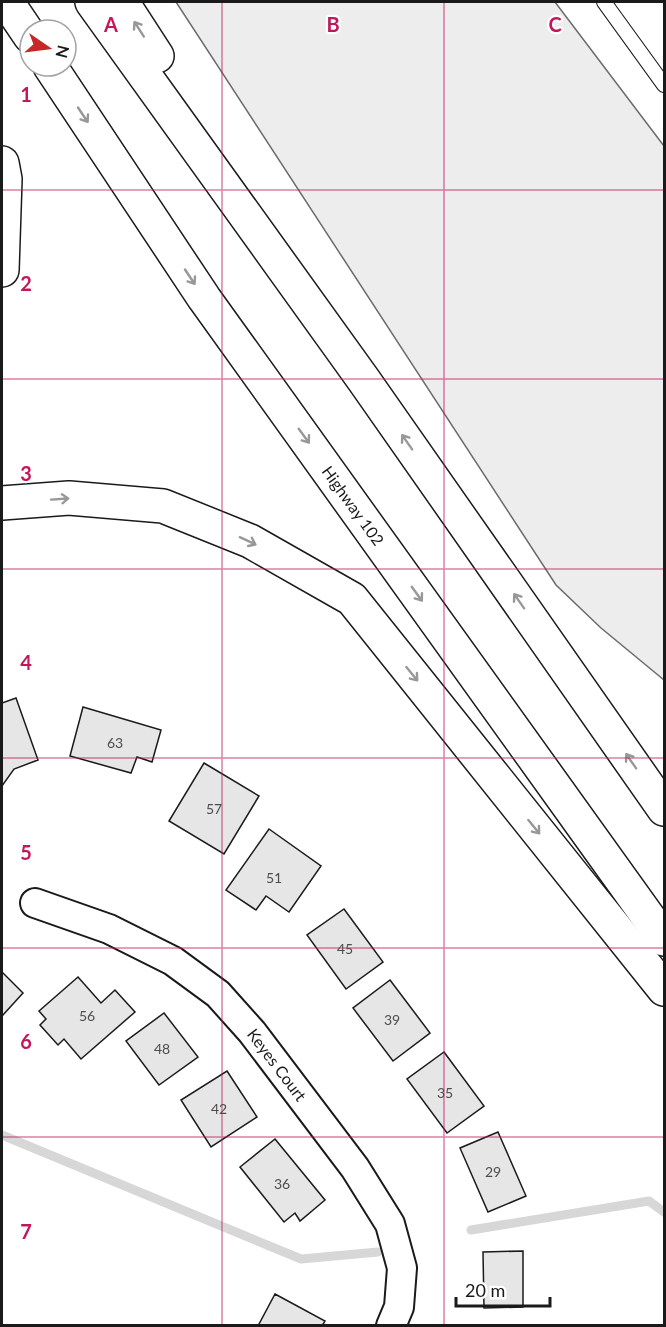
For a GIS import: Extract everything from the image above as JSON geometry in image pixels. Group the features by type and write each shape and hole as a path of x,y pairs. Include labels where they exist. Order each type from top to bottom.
{"highway":[{"path":"7,2 18,18"},
{"path":"92,2 363,379 664,809"},
{"path":"122,2 363,379"},
{"name":"Highway 102","path":"58,78 204,298 664,939"},
{"path":"2,163 5,179 2,270"},
{"path":"2,503 69,498 163,506 250,542 352,599 664,989"}],"street":[{"name":"Keyes Court","path":"35,903 109,929 173,961 218,994 252,1032 355,1168 390,1224 402,1268 399,1307 391,1326"}],"lane":[{"path":"604,2 664,85"}],"shaded area":[{"path":"176,2 555,2 664,146 664,680 601,628 556,585"}],"building":[{"path":"16,698 38,760 14,769 2,786 2,703"},
{"path":"83,707 161,730 152,762 137,757 131,773 70,756"},
{"path":"204,763 259,796 224,854 169,821"},
{"path":"269,829 321,866 289,912 266,896 256,910 226,890"},
{"path":"344,909 383,962 346,989 307,935"},
{"path":"2,972 23,993 2,1016"},
{"path":"78,977 101,1003 115,990 135,1012 81,1059 64,1039 58,1045 40,1025 46,1019 39,1011"},
{"path":"390,980 430,1033 393,1061 353,1008"},
{"path":"164,1013 198,1057 159,1085 126,1041"},
{"path":"444,1052 484,1106 447,1133 407,1079"},
{"path":"227,1071 257,1117 211,1147 181,1100"},
{"path":"498,1132 526,1196 488,1212 460,1148"},
{"path":"275,1139 325,1200 300,1221 295,1213 284,1222 240,1167"},
{"path":"523,1251 523,1307 484,1308 483,1252"},
{"path":"275,1294 325,1321 322,1326 258,1326"}],"waterway":[{"path":"2,1135 301,1259 378,1252"},
{"path":"471,1230 649,1201 664,1212"}]}
